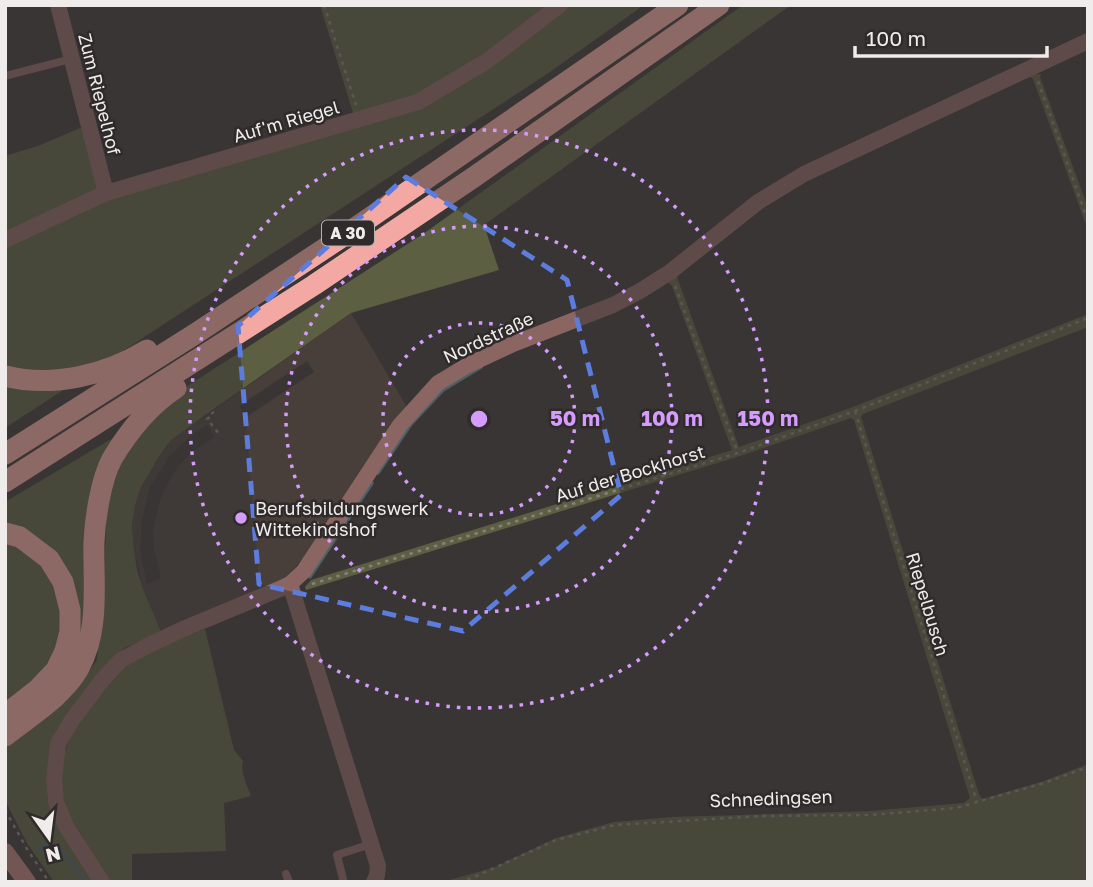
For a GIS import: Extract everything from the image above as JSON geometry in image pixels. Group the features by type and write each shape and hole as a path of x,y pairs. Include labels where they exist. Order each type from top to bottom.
{"highway":[{"name":"A 30","path":"5,454 339,239 678,5"},
{"name":"A 30","path":"5,482 314,285 719,5"},
{"path":"5,376 41,381 65,380 109,368 130,360 155,345 195,334"},
{"path":"5,736 54,698 78,669 92,626 95,521 111,461 147,413 168,393 191,377 199,360"},
{"path":"5,533 20,537 49,559 63,582 70,610 70,632 56,670 38,689 5,715"}],"main road":[{"path":"5,852 27,882"}],"street":[{"name":"Zum Riepelhof","path":"58,5 106,193"},
{"name":"Auf'm Riegel","path":"5,240 106,193 418,102 486,61 560,5"},
{"name":"Nordstraße","path":"102,882 66,826 56,802 54,779 58,744 72,720 121,660 171,635 291,587 400,425 438,383 468,365 513,344 613,305 640,291 670,272 758,202 804,174 1088,41"},
{"path":"291,587 378,869 374,882"}],"lane":[{"path":"5,76 71,59"},
{"path":"342,882 337,855 371,845"}],"path":[{"path":"324,5 361,119"},
{"path":"1033,68 1088,221"},
{"path":"670,272 738,453"},
{"name":"Auf der Bockhorst","path":"291,587 738,453 855,411 1088,318"},
{"name":"Riepelbusch","path":"855,411 978,803"},
{"path":"214,412 207,419 220,435"},
{"name":"Schnedingsen","path":"459,882 556,840 615,825 956,808 1044,783 1088,767"},
{"path":"5,810 49,882"}],"highlighted area":[{"path":"406,177 567,280 621,495 463,631 259,584 238,326"}],"shaded area":[{"path":"351,313 407,407 307,554 284,580 161,632 143,589 134,550 132,525 141,487 170,441","holes":["307,361 314,372 246,417 239,406","207,425 215,437 192,452 179,465 164,489 153,532 161,578 147,584 140,550 142,521 150,487 169,457 193,434"]}],"green space":[{"path":"320,5 644,5 547,74 5,428 5,156 38,146 85,126 107,179 113,185 354,116"},
{"path":"743,5 791,5 484,225 499,270 351,313 170,441 141,487 132,525 137,570 161,632 124,648 79,698 53,740 46,777 48,803 96,882 54,882 27,843 5,800 5,749 24,730 70,698 97,660 104,583 107,498 119,468 137,439 162,408 189,385 423,234"},
{"path":"1041,74 1088,208 1088,230 1033,79 1028,75"},
{"path":"677,273 739,447 853,407 1088,314 1088,327 861,417 979,794 982,799 1044,781 1088,764 1088,882 443,882 495,867 556,838 614,822 672,817 870,811 964,803 970,798 854,420 851,418 740,456 306,590 305,587 311,580 732,450 672,286 666,280"},
{"path":"123,432 89,585 78,656 78,608 5,526 5,502"},
{"path":"5,541 16,544 42,562 55,584 63,630 52,662 17,696 5,703"},
{"path":"205,629 234,750 243,761 243,774 251,796 224,803 226,851 132,854 132,882 110,882 68,813 63,797 62,767 70,739 85,713 106,686 135,659"}],"waterway":[{"path":"378,473 411,424 443,390 481,367"},
{"path":"310,577 372,483"},
{"path":"37,851 45,846 59,848 87,882"}],"place":[{"name":"Berufsbildungswerk Wittekindshof","path":"241,518"}]}
